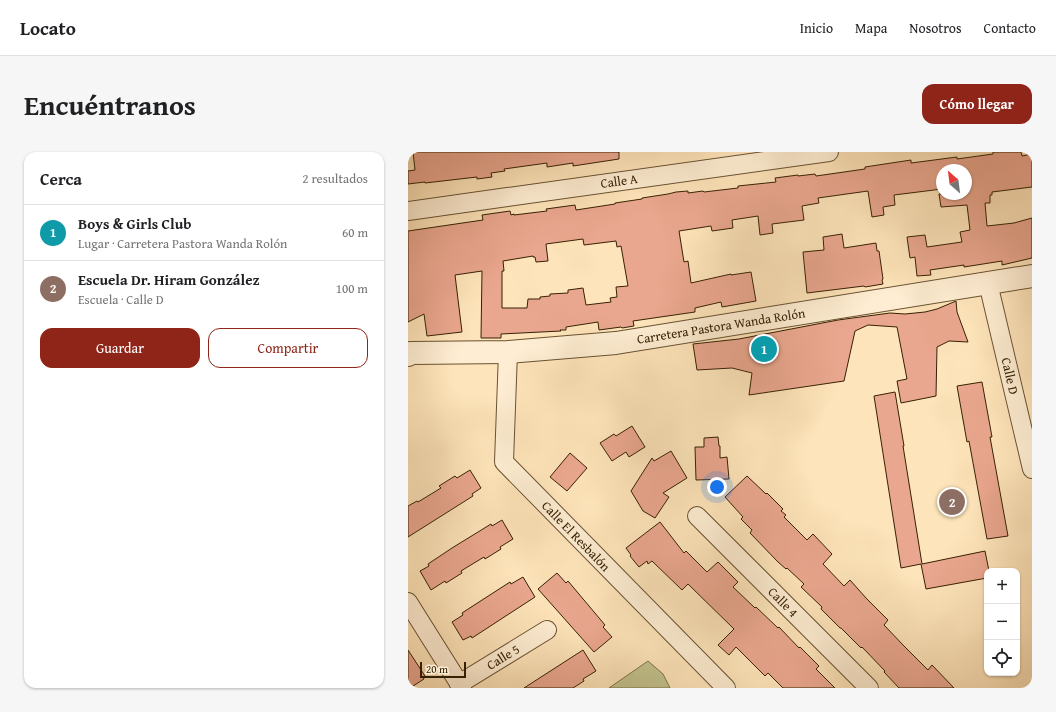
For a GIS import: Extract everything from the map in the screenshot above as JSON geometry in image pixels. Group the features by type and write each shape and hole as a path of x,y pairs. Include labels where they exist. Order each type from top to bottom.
{"street":[{"name":"Calle A","path":"408,211 829,152"},
{"name":"Carretera Pastora Wanda Rolón","path":"409,353 508,352 616,344 1032,276"},
{"name":"Calle D","path":"988,283 1032,466"},
{"name":"Calle El Resbalón","path":"508,352 504,462 624,593 726,688"},
{"name":"Calle 4","path":"697,516 869,688"},
{"path":"408,602 461,686"},
{"name":"Calle 5","path":"461,686 547,630"}],"green space":[{"path":"648,661 663,674 670,688 609,688"}],"building":[{"path":"413,152 619,152 619,159 573,166 573,163 547,167 547,163 504,169 505,171 491,173 492,177 477,179 477,177 408,184 408,171 415,170"},
{"path":"993,152 1021,152 1022,156 1032,154 1032,187 992,192 992,195 990,195 990,203 985,203 987,226 1014,223 1032,218 1032,258 1002,265 1002,261 964,267 964,265 930,270 931,275 917,276 915,257 910,258 907,237 925,235 927,247 962,242 960,232 970,230 967,205 941,207 940,200 972,200 972,164 936,164 936,190 894,195 895,205 883,207 884,215 872,217 868,191 818,198 819,203 802,206 804,220 772,224 773,233 760,235 758,216 732,220 733,228 712,231 711,226 679,231 684,262 688,261 691,283 731,274 751,272 756,301 722,307 721,302 695,308 695,312 633,321 634,326 622,328 599,330 598,322 566,327 566,330 560,330 561,331 501,334 501,338 481,338 482,271 455,275 462,332 427,336 424,314 408,322 408,231 483,220 482,215 510,211 511,215 514,215 547,211 546,209 575,205 576,210 676,192 704,192 738,188 738,186 776,182 775,178 815,174 816,176 865,169 865,167 911,160 911,163 957,157 957,159 993,154","holes":["583,239 584,245 616,241 617,247 621,246 628,286 616,287 617,297 610,298 611,302 586,305 583,288 568,290 568,293 550,294 550,296 540,297 540,299 528,299 527,308 502,308 502,271 504,271 503,261 533,256 535,257 536,262 548,261 546,244"]},
{"path":"842,234 844,248 876,243 877,251 879,251 883,284 807,293 803,252 824,250 823,237"},
{"path":"956,301 957,312 968,342 949,341 937,347 936,396 901,403 897,381 907,379 897,327 868,325 855,331 844,381 749,395 752,373 732,368 697,370 693,344 739,339 838,320 890,313 905,314 925,312"},
{"path":"982,382 992,437 990,437 1008,536 987,539 957,386"},
{"path":"895,392 922,564 985,551 988,568 984,568 984,579 926,589 921,564 901,568 874,396"},
{"path":"632,426 645,447 629,457 626,452 612,461 600,443 614,434 616,436"},
{"path":"718,437 720,458 727,457 729,479 696,480 695,447 704,447 704,438"},
{"path":"671,451 687,478 663,493 669,497 655,518 643,511 631,491 652,458 654,461"},
{"path":"570,453 587,468 567,491 550,477"},
{"path":"470,470 481,488 472,494 473,496 408,537 408,506 417,501 418,502 441,488 439,486 455,476 457,478"},
{"path":"747,476 783,509 781,511 786,515 784,517 807,540 813,534 832,554 823,564 844,586 850,580 888,620 884,625 904,646 928,670 932,665 954,688 899,688 862,647 861,648 821,609 822,607 801,587 804,584 787,568 786,569 778,562 750,533 752,530 741,519 743,517 725,497"},
{"path":"502,520 513,539 485,559 484,557 461,571 462,573 446,583 445,581 431,590 420,571 452,548 491,524 492,526"},
{"path":"660,522 684,553 686,551 707,572 718,562 738,582 733,587 778,628 779,627 799,648 800,647 819,666 816,669 835,688 783,688 768,673 765,676 736,647 729,655 718,645 734,629 688,584 682,590 652,561 648,564 647,561 639,567 630,556 631,555 626,548"},
{"path":"557,573 566,583 568,581 605,625 603,627 612,637 594,652 538,589"},
{"path":"523,577 535,597 472,638 471,636 463,640 452,622 463,615 462,613 510,582 511,584"},
{"path":"408,650 425,676 423,677 424,679 410,688 408,688"},
{"path":"583,650 596,671 583,679 584,681 573,688 524,688"}],"place":[{"name":"Boys & Girls Club","path":"764,349"},
{"name":"Escuela Dr. Hiram González","path":"952,502"}]}
